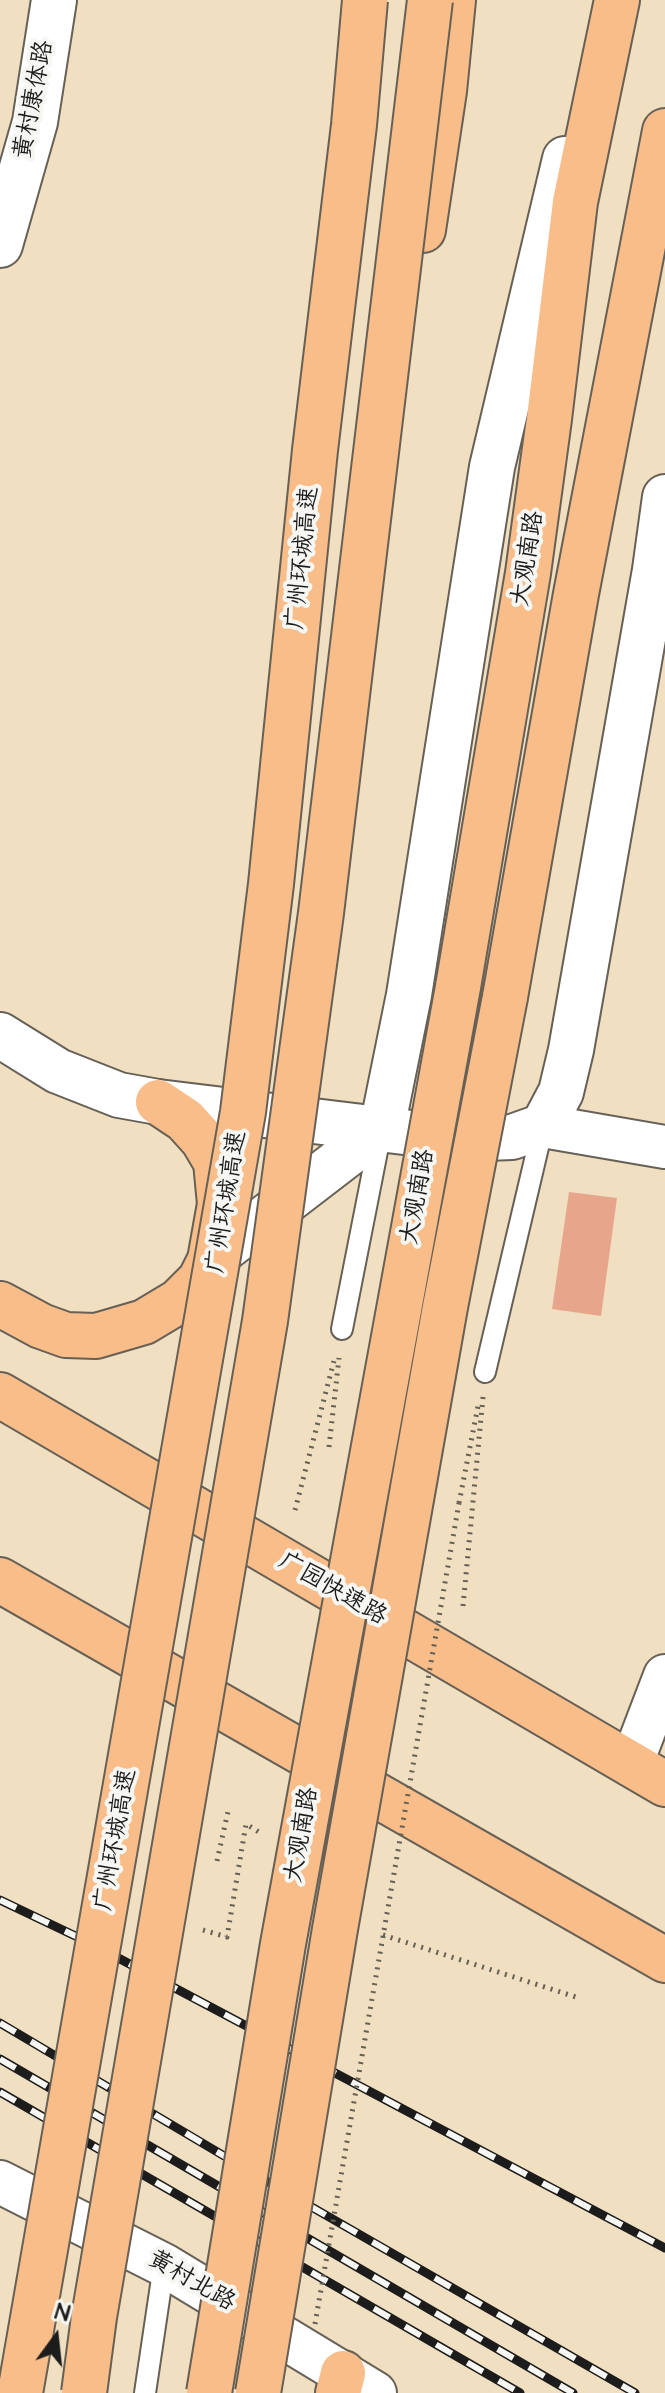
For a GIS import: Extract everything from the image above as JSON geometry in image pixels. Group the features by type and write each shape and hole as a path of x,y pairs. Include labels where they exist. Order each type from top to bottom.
{"main road":[{"path":"0,1304 41,1326 66,1335 96,1336 144,1322 179,1301 200,1280 218,1241 242,1111 257,959 335,0"},
{"name":"广州环城高速","path":"20,2393 218,1241 243,1112 315,450 354,125 365,0"},
{"path":"321,913 430,0"},
{"path":"84,2393 96,2301 265,1321 321,913 444,91 453,0"},
{"name":"大观南路","path":"209,2393 283,1944 458,987 528,573 575,202 616,0"},
{"name":"大观南路","path":"258,2393 335,1929 437,1354 505,997 576,594 665,131"},
{"path":"158,1102 185,1120 203,1140 216,1162 220,1204 218,1241"},
{"name":"广园快速路","path":"0,1395 648,1774"},
{"path":"0,1580 665,1960"}],"street":[{"name":"黄村康体路","path":"0,245 35,122 54,0"},
{"path":"218,1241 382,1128 409,995 492,467 567,152 616,0"},
{"path":"543,1126 561,1092 571,1050 660,568 665,497"},
{"path":"0,1035 58,1071 119,1095 158,1102 461,1139 512,1137 543,1126 665,1147"},
{"path":"648,1774 665,1676"},
{"name":"黄村北路","path":"0,2182 164,2265 352,2386"}],"lane":[{"path":"485,1372 543,1126"},
{"path":"342,1329 382,1128"},
{"path":"145,2393 164,2265"}],"path":[{"path":"329,1448 342,1329"},
{"path":"295,1510 342,1329"},
{"path":"313,2330 459,1503 485,1372"},
{"path":"463,1606 485,1372"},
{"path":"216,1869 229,1807"},
{"path":"206,1915 203,1930 227,1937 246,1824 263,1834"},
{"path":"383,1935 579,1998"}],"building":[{"path":"569,1192 617,1198 601,1316 552,1309"}],"railway":[{"path":"0,1900 90,1943 665,2248"},
{"path":"0,2023 635,2393"},
{"path":"0,2059 573,2393"},
{"path":"0,2092 520,2393"}]}
